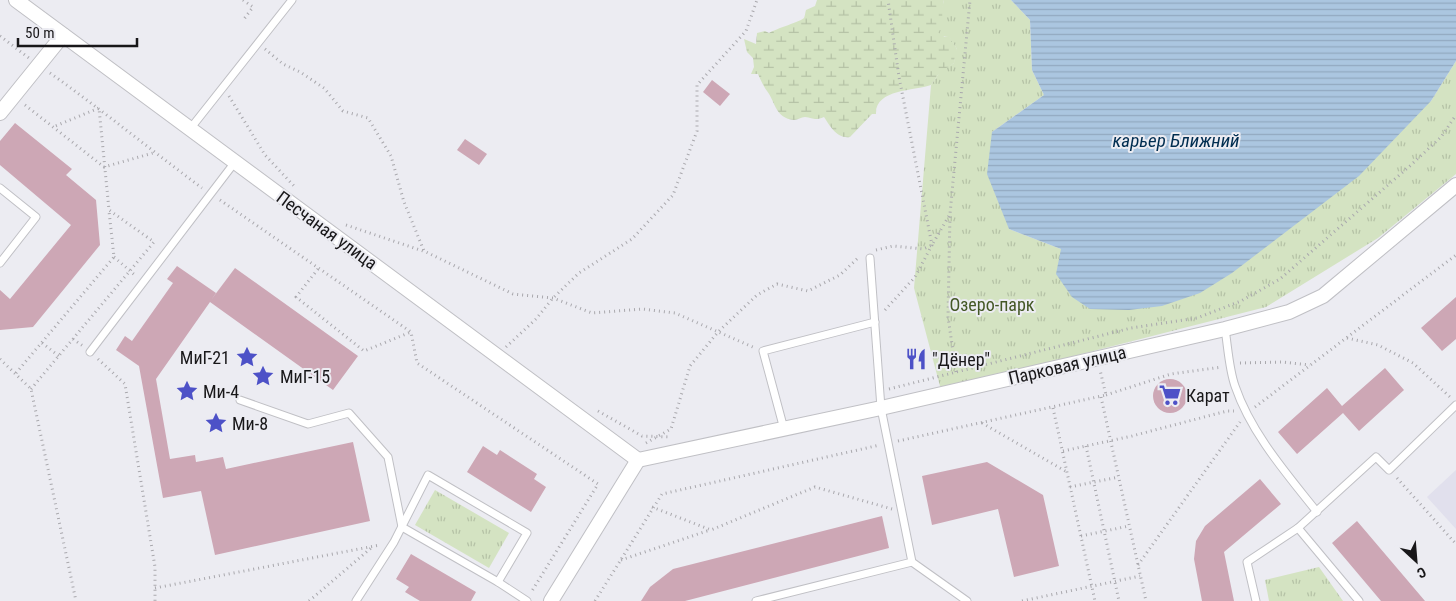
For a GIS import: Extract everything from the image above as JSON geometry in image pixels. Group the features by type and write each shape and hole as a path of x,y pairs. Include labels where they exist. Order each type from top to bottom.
{"street":[{"name":"Песчаная улица","path":"16,0 235,162 499,349 633,456"},
{"path":"0,113 63,35"},
{"name":"Парковая улица","path":"633,456 784,430 1225,329 1289,312 1323,296 1456,185"},
{"path":"551,601 633,456"}],"lane":[{"path":"190,129 292,0"},
{"path":"90,352 235,162"},
{"path":"0,188 36,217 0,263"},
{"path":"868,255 882,408 912,562 967,601"},
{"path":"784,430 762,352 875,322"},
{"path":"1225,329 1235,386 1247,412 1268,448 1317,512"},
{"path":"240,400 308,424 349,413 388,457 402,527 498,582 527,601"},
{"path":"1256,601 1247,562 1298,528 1376,457 1390,470 1454,402"},
{"path":"356,601 394,542 428,475 527,533 498,582"},
{"path":"1298,528 1359,601"},
{"path":"756,601 912,562"}],"path":[{"path":"243,0 253,7 244,19"},
{"path":"499,349 536,319 553,298 579,273 632,239 673,195 697,131 697,85 746,31 757,0"},
{"path":"888,0 899,77 932,244"},
{"path":"956,372 948,317 950,214 970,0"},
{"path":"0,36 38,65"},
{"path":"258,43 283,64 300,72 324,88 343,111 368,118 391,156 404,202 424,251"},
{"path":"223,86 265,155 295,188 279,179"},
{"path":"18,100 104,167"},
{"path":"53,127 99,108 114,257 143,282"},
{"path":"880,392 1131,328 1197,318 1241,301 1280,279 1417,160 1441,137 1456,116"},
{"path":"104,167 153,152"},
{"path":"32,389 154,242 109,210"},
{"path":"875,322 915,277 950,214"},
{"path":"338,220 357,233"},
{"path":"346,225 424,251 513,294 553,298 592,313 642,308 675,313 762,352"},
{"path":"874,250 893,246 923,249 932,244"},
{"path":"633,456 657,437 671,429 690,366 718,332 757,296 777,284 808,291 840,275 868,255"},
{"path":"1138,565 1247,412 1456,256"},
{"path":"16,373 114,257"},
{"path":"318,268 296,297 364,351 411,332"},
{"path":"1346,338 1378,346 1413,364 1454,402"},
{"path":"42,343 59,356"},
{"path":"499,349 512,353"},
{"path":"90,352 125,384 155,567 155,601"},
{"path":"1097,358 1106,395"},
{"path":"0,359 32,389 76,601"},
{"path":"595,601 652,507 662,494 982,422 1053,408 1106,395 1172,374 1243,362 1310,365"},
{"path":"417,363 598,484 527,601"},
{"path":"1101,396 1146,601"},
{"path":"1053,408 1095,601"},
{"path":"596,410 642,436 677,436"},
{"path":"1062,451 1111,441 1227,410 1247,412"},
{"path":"982,422 1067,472"},
{"path":"1086,446 1118,601"},
{"path":"1390,470 1456,544"},
{"path":"1070,487 1119,477"},
{"path":"620,560 710,530 815,487 902,512"},
{"path":"652,507 710,530"},
{"path":"1081,536 1129,526"},
{"path":"155,588 394,542"},
{"path":"309,601 373,546"},
{"path":"1022,601 1140,576"}],"shaded area":[{"path":"1456,470 1456,529 1427,497"}],"green space":[{"path":"817,0 944,0 941,28 944,37 949,36 957,49 954,63 938,75 931,85 888,95 877,106 876,114 872,114 850,137 838,134 831,128 824,117 816,119 805,117 795,120 788,119 779,113 758,74 751,74 754,67 753,58 747,52 744,39 756,44 757,33 765,31 769,33 802,19 806,10 815,6"},
{"name":"Озеро-парк","path":"944,0 1011,0 1030,20 1032,70 1044,95 992,132 1009,229 1061,249 1431,101 1456,61 1456,174 1378,238 1266,307 941,390 914,288 931,85 940,72 954,63 957,49 949,37 941,36 939,32"},
{"path":"435,490 509,533 489,568 415,525"},
{"path":"1319,567 1343,601 1269,601 1265,580"}],"water":[{"name":"карьер Ближний","path":"1011,0 1456,0 1456,61 1431,101 1359,176 1232,273 1200,293 1162,306 1129,310 1090,309 1072,297 1056,274 1061,249 1009,229 987,174 992,132 1044,95 1032,70 1030,20"}],"building":[{"path":"712,80 730,94 720,106 703,92"},
{"path":"15,123 72,169 66,175 96,200 100,245 33,327 0,330 0,290 10,299 71,225 0,165 0,141"},
{"path":"465,139 487,154 479,165 457,150"},
{"path":"177,266 216,293 211,300 235,268 358,356 333,390 210,302 156,379 170,459 195,455 196,462 223,457 226,469 353,442 370,521 215,555 201,491 163,498 139,366 116,350 125,336 132,341 173,283 167,279"},
{"path":"1456,297 1456,339 1442,351 1421,328"},
{"path":"1385,368 1404,390 1359,431 1343,413 1297,454 1278,432 1327,388 1342,406"},
{"name":"Карат","path":"1170,379 1182,384 1187,396 1182,408 1170,413 1158,408 1153,396 1158,384"},
{"path":"483,446 497,455 500,450 537,474 534,479 546,487 531,512 467,472"},
{"path":"987,462 1043,495 1059,566 1014,577 998,509 932,525 922,476"},
{"path":"1260,479 1281,504 1224,552 1234,601 1202,601 1194,559 1196,541 1205,526"},
{"path":"882,516 889,548 685,601 641,601 650,587 673,569"},
{"path":"1357,521 1425,601 1381,601 1332,543"},
{"path":"411,554 476,592 471,601 420,601 405,592 409,587 396,579"}],"place":[{"name":"МиГ-21","path":"247,357"},
{"name":"\"Дёнер\"","path":"916,359"},
{"name":"МиГ-15","path":"263,376"},
{"name":"Ми-4","path":"187,391"},
{"name":"Карат","path":"1170,395"},
{"name":"Ми-8","path":"216,423"}]}
